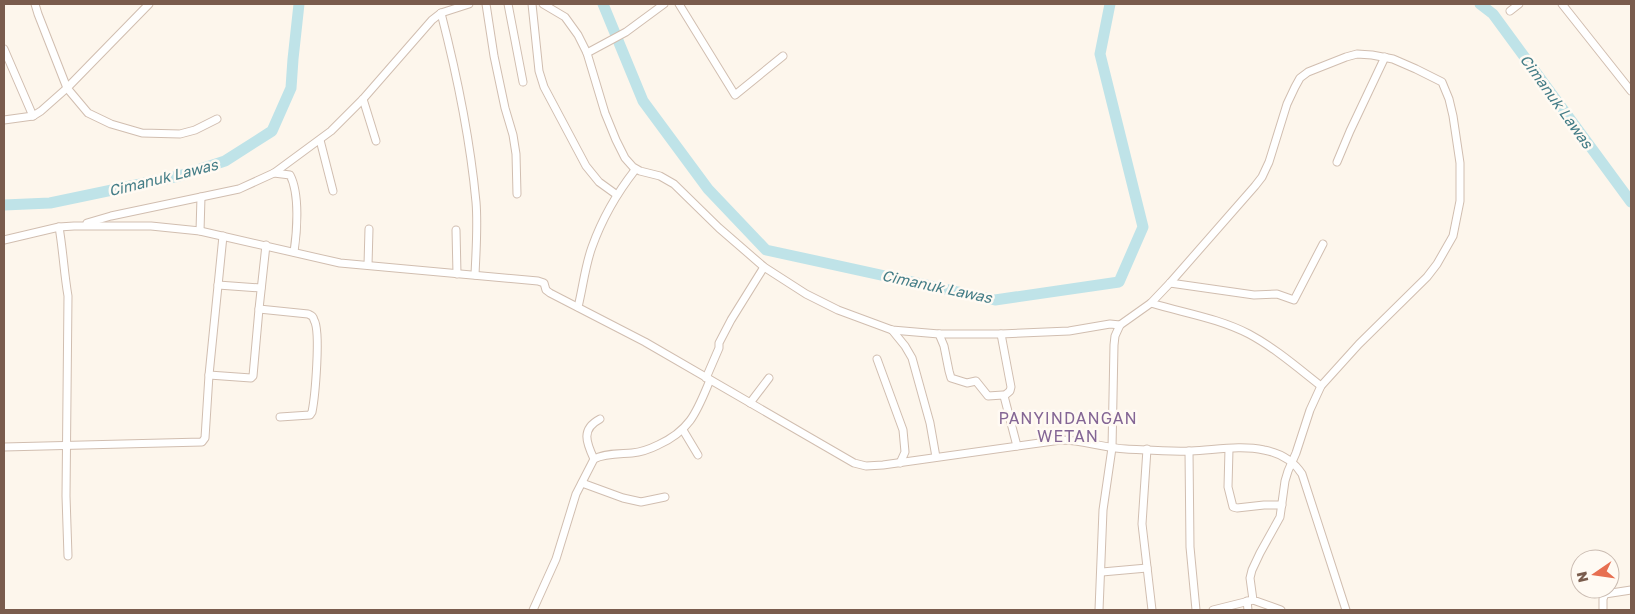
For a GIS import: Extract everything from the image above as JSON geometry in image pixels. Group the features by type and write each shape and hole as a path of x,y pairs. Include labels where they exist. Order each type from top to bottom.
{"street":[{"path":"36,4 38,14 67,88 88,113 111,124 142,133 180,134 195,130 217,120"},
{"path":"4,120 33,116 41,111 67,88 149,4"},
{"path":"442,4 461,99 473,176 476,222 475,275"},
{"path":"82,226 111,216 239,189 274,173 320,140 364,100 426,26 444,12 469,4"},
{"path":"486,4 497,72 513,135 518,194"},
{"path":"508,4 524,82"},
{"path":"532,4 539,71 544,87 586,166 600,182 617,195"},
{"path":"543,4 565,17 572,25 587,53 605,113 616,140 635,170 657,175 674,184 719,228 764,267 806,294 838,310 892,330 939,334 1001,334 1069,331 1110,324 1120,325"},
{"path":"587,53 626,32 664,4"},
{"path":"679,4 735,95 784,56"},
{"path":"1510,11 1519,4"},
{"path":"1562,4 1631,91"},
{"path":"4,49 33,116"},
{"path":"1099,610 1103,510 1112,448 1114,345 1115,336 1120,325 1150,303 1170,283 1220,228 1262,177 1276,142 1287,104 1300,78 1308,72 1336,60 1357,54 1372,54 1385,57 1442,82 1449,99 1459,152 1460,183 1457,218 1450,244 1427,277 1359,344 1320,386 1285,481 1278,524 1252,570 1248,610"},
{"path":"1337,162 1385,57"},
{"path":"364,100 376,141"},
{"path":"320,140 333,190"},
{"path":"578,307 592,247 602,222 617,195 635,170"},
{"path":"274,173 288,174 292,178 296,205 294,252"},
{"path":"200,231 201,198"},
{"path":"4,240 59,227 137,225 200,231 223,240 266,249 294,252 340,263 541,281 550,293 646,342 854,463 871,466 1072,440 1112,448 1189,451 1251,448 1265,450 1286,458 1294,458"},
{"path":"59,227 64,280 68,296 66,496 68,556"},
{"path":"368,265 369,228"},
{"path":"456,230 457,274"},
{"path":"4,447 202,442 205,438 209,375 223,240"},
{"path":"1170,283 1254,295 1277,294 1294,300 1323,244"},
{"path":"209,375 252,377 266,249"},
{"path":"533,610 556,559 570,512 582,482 594,459 603,456 644,451 671,439 684,430 698,409 719,348 719,342 764,267"},
{"path":"218,285 261,288"},
{"path":"1150,303 1207,317 1248,333 1320,386"},
{"path":"259,309 308,314 312,316 316,325 317,366 312,412 305,417 280,417"},
{"path":"892,330 912,358 930,423 936,457"},
{"path":"939,334 944,346 948,372 952,378 967,383 976,381 988,396 1004,396 1012,388 1001,334"},
{"path":"877,360 903,430 904,452 900,463"},
{"path":"750,403 769,378"},
{"path":"1004,396 1017,446"},
{"path":"594,459 588,445 587,433 592,424 600,419"},
{"path":"684,430 698,455"},
{"path":"1147,449 1142,524 1152,610"},
{"path":"1229,449 1228,487 1233,507 1282,505"},
{"path":"1189,451 1190,547 1196,610"},
{"path":"1294,458 1305,481 1346,610"},
{"path":"582,482 623,498 641,502 665,497"},
{"path":"1102,572 1147,568"},
{"path":"1603,610 1605,594 1631,590"},
{"path":"1213,610 1250,600 1281,610"}],"waterway":[{"name":"Cimanuk Lawas","path":"4,205 50,203 179,176 225,161 272,131 291,88 299,4"},
{"name":"Cimanuk Lawas","path":"603,4 643,101 708,189 766,250 995,300 1119,282 1143,227 1100,54 1110,4"},
{"name":"Cimanuk Lawas","path":"1480,4 1493,14 1631,202"}],"district":[{"name":"PANYINDANGAN WETAN","path":"1068,427"}]}
